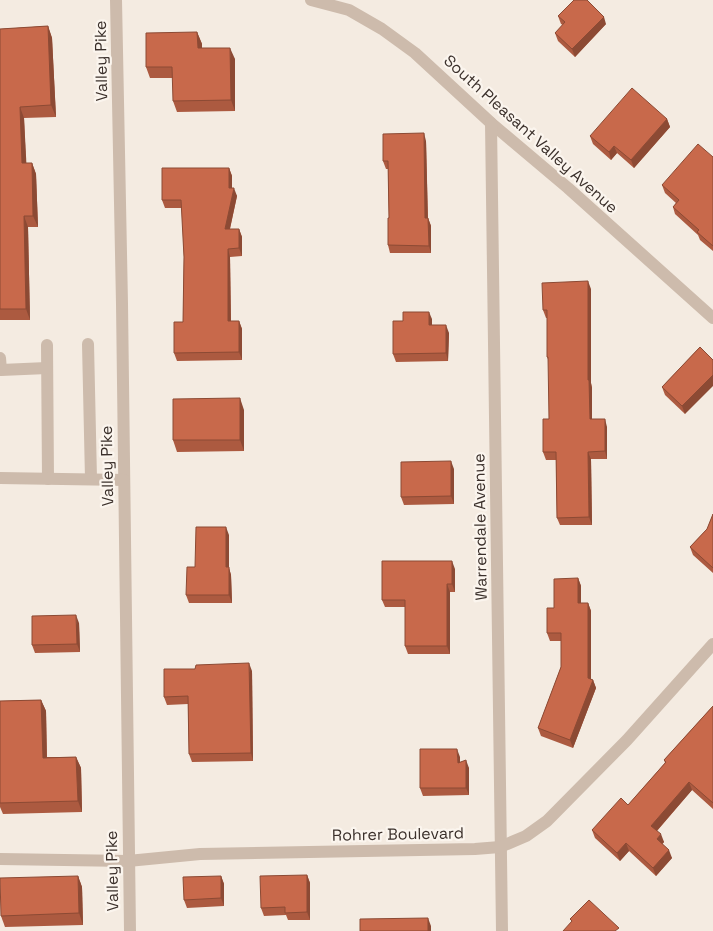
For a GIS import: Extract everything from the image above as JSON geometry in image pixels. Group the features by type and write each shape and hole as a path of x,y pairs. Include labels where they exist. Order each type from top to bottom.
{"street":[{"name":"Valley Pike","path":"116,0 130,931"},
{"name":"South Pleasant Valley Avenue","path":"310,0 349,10 382,29 415,53 713,318"},
{"name":"Warrendale Avenue","path":"492,123 502,931"},
{"path":"88,344 91,480"},
{"path":"47,345 48,479"},
{"path":"0,358 0,370 47,368"},
{"path":"0,478 124,480"},
{"name":"Rohrer Boulevard","path":"0,859 128,861 200,854 500,847 526,836 547,822 627,740 713,644"}],"building":[{"path":"574,0 587,0 604,17 572,49 555,33 565,22 558,16"},
{"path":"48,26 51,105 20,107 22,163 32,163 33,216 24,216 26,309 0,309 0,29"},
{"path":"197,32 198,48 230,48 231,100 173,101 172,67 146,67 146,33"},
{"path":"632,88 667,119 631,160 614,146 609,152 590,136"},
{"path":"424,133 425,218 428,218 429,246 388,245 388,161 383,161 383,134"},
{"path":"698,144 713,157 713,246 697,232 699,230 673,207 679,200 662,185"},
{"path":"162,168 229,168 229,188 234,188 225,229 239,229 239,248 228,249 228,321 239,321 239,352 174,353 174,322 183,322 184,257 181,200 162,200"},
{"path":"588,281 590,419 605,419 605,451 588,452 589,517 557,518 556,452 543,452 543,419 549,419 547,310 543,310 542,283"},
{"path":"403,312 429,312 429,325 446,325 446,353 393,354 393,321 403,321"},
{"path":"700,347 713,360 713,375 682,406 662,387"},
{"path":"240,398 240,440 173,440 173,399"},
{"path":"451,461 451,496 401,497 401,462"},
{"path":"713,514 713,568 690,547 707,529"},
{"path":"196,527 226,527 226,567 229,567 229,595 186,595 187,567 195,567"},
{"path":"382,561 452,561 452,584 447,584 447,646 405,646 405,600 382,600"},
{"path":"578,578 578,603 588,603 588,678 593,680 570,740 538,728 561,667 561,633 547,633 547,608 554,608 554,579"},
{"path":"76,615 77,644 32,645 32,616"},
{"path":"249,663 251,753 189,754 188,696 164,697 164,669 195,669 196,665"},
{"path":"41,700 43,758 76,757 78,801 0,803 0,701"},
{"path":"713,706 713,803 689,782 651,826 661,834 657,839 669,850 653,868 626,843 617,853 592,830 621,798 628,805 666,762 664,760"},
{"path":"420,749 457,749 458,763 466,760 466,788 420,788"},
{"path":"307,875 307,912 285,913 285,907 261,908 260,876"},
{"path":"78,876 79,913 1,916 0,878"},
{"path":"221,876 221,898 184,900 183,877"},
{"path":"589,900 619,928 615,931 563,931 572,921 570,919"},
{"path":"428,918 428,931 360,931 360,919"}]}
